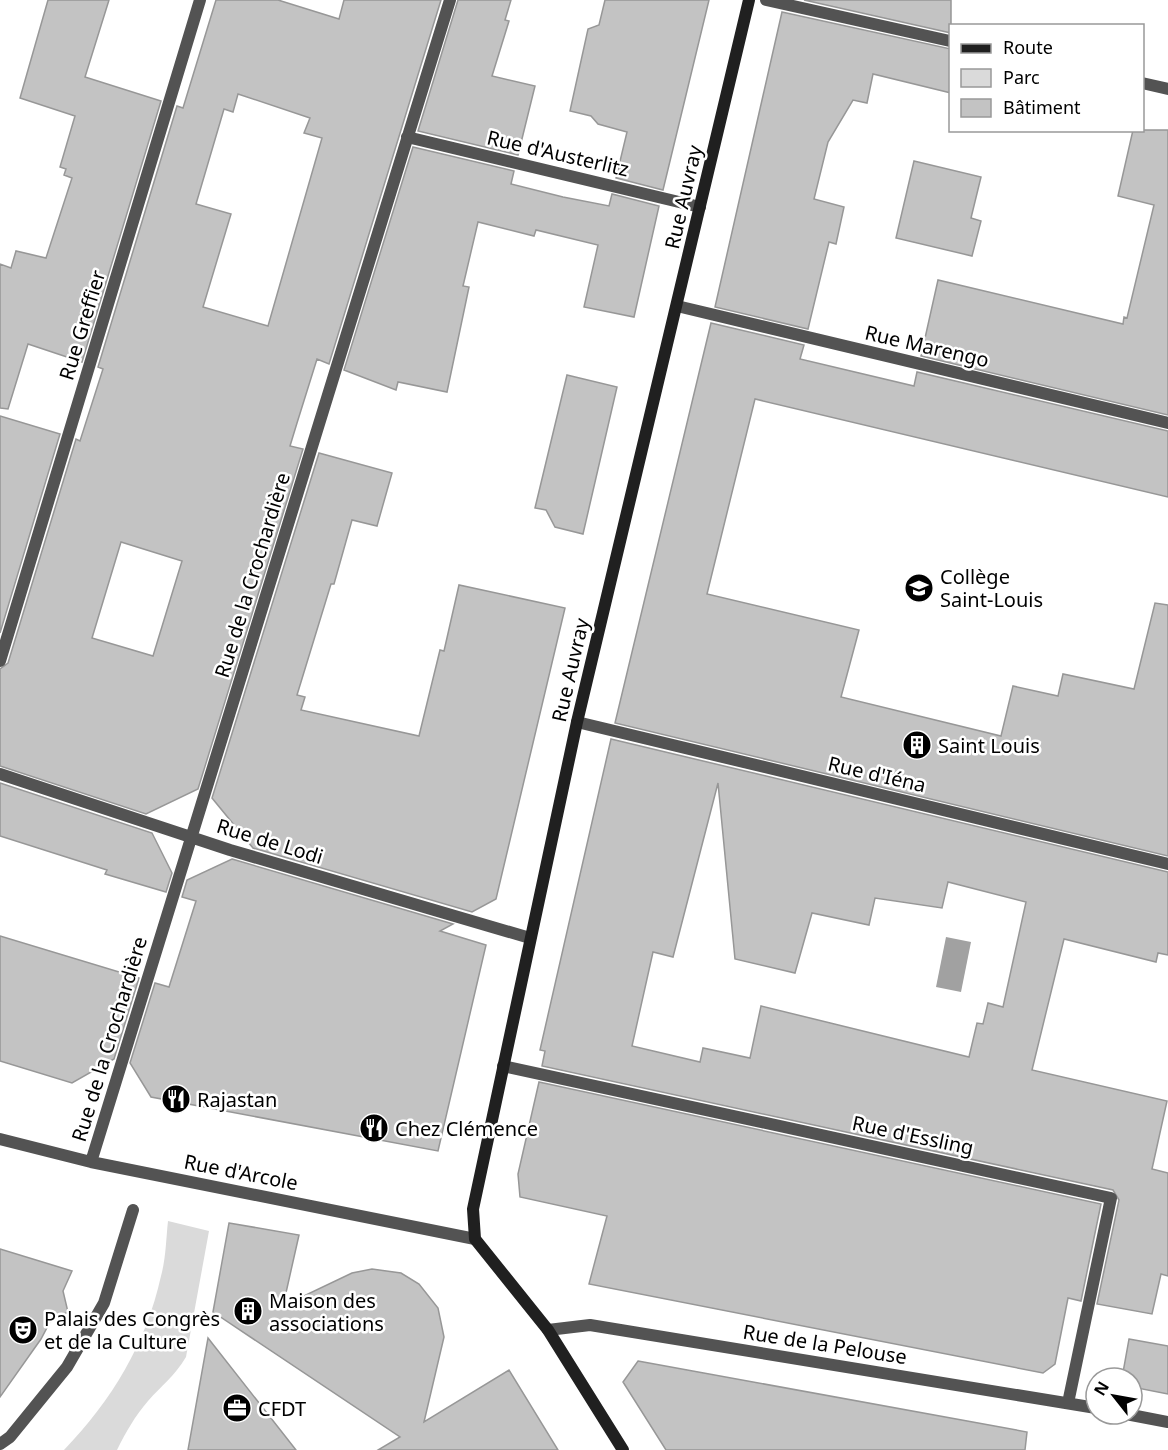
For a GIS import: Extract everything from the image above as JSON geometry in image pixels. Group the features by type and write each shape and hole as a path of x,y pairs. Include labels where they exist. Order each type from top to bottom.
{"street":[{"name":"Rue Greffier","path":"0,661 200,0"},
{"name":"Rue de la Crochardière","path":"91,1162 450,0"},
{"name":"Rue Auvray","path":"476,1239 473,1219 474,1199 577,723 749,0"},
{"path":"766,0 949,41"},
{"path":"1144,83 1168,89"},
{"name":"Rue d'Austerlitz","path":"407,137 700,207"},
{"name":"Rue Marengo","path":"677,306 1168,423"},
{"name":"Rue d'Iéna","path":"577,723 1168,864"},
{"name":"Rue de Lodi","path":"0,774 191,837 530,938"},
{"name":"Rue d'Essling","path":"503,1066 1111,1198 1068,1403"},
{"name":"Rue d'Arcole","path":"0,1139 91,1162 476,1239"},
{"path":"0,1444 10,1437 67,1367 104,1303 133,1210"},
{"path":"476,1239 548,1330 623,1450"},
{"name":"Rue de la Pelouse","path":"548,1330 590,1325 1084,1406"},
{"path":"1144,1417 1168,1422"}],"green space":[{"path":"168,1221 209,1231 186,1357 139,1412 117,1450 64,1450 112,1391 136,1348 146,1325 161,1276"}],"shaded area":[{"path":"946,937 971,942 961,992 936,987"}],"building":[{"path":"48,0 109,0 85,77 161,101 82,362 28,344 8,409 0,408 0,264 11,268 16,251 46,258 72,178 64,175 66,169 60,167 75,116 20,98"},
{"path":"216,0 278,0 339,19 344,0 441,0 329,364 317,359 297,423 290,446 303,449 198,789 146,814 0,766 0,669 8,663 76,439 80,441 103,369 98,367 177,106 183,108","holes":["238,94 310,118 304,133 322,138 268,326 203,307 231,214 196,204 224,109 233,112","121,542 182,561 153,656 92,638"]},
{"path":"458,0 511,0 505,20 509,21 492,76 535,86 518,155 418,131"},
{"path":"605,0 709,0 663,190 616,178 627,132 598,124 591,116 570,111 588,29 599,25"},
{"path":"804,0 951,0 949,33"},
{"path":"782,12 949,49 949,93 873,74 867,103 853,100 828,142 814,199 844,207 836,244 829,242 808,329 715,307"},
{"path":"1168,130 1168,415 921,356 938,280 1123,324 1124,317 1127,318 1154,205 1118,196 1133,132"},
{"path":"413,147 514,171 511,184 563,197 609,206 612,194 659,206 634,317 584,307 598,245 536,230 534,236 478,222 463,286 469,287 447,392 398,382 396,390 344,370"},
{"path":"914,161 981,177 971,218 981,221 972,256 896,238"},
{"path":"711,323 804,345 800,359 914,386 917,372 1168,431 1168,497 755,399 707,594 859,630 841,697 1001,736 1013,686 1058,696 1063,674 1134,689 1155,603 1168,605 1168,856 615,723"},
{"path":"567,375 617,387 583,534 555,527 546,510 535,508"},
{"path":"0,416 60,434 0,633"},
{"path":"319,453 392,473 377,526 352,520 334,584 331,584 297,695 305,697 301,710 419,736 440,650 444,651 459,585 565,608 496,899 472,912 253,848 212,798"},
{"path":"611,739 1168,872 1168,955 1158,953 1156,962 1064,939 1032,1070 1167,1101 1152,1169 1168,1173 1168,1276 1161,1274 1152,1314 1097,1304 1119,1200 1113,1190 542,1066 545,1051 540,1050","holes":["718,783 735,959 795,973 812,913 869,925 875,898 942,908 948,882 1026,902 1003,1007 988,1003 983,1024 977,1023 969,1057 761,1006 750,1058 703,1048 700,1062 632,1046 653,952 673,957"]},
{"path":"0,783 152,833 172,873 166,892 105,874 107,870 0,836"},
{"path":"232,859 453,924 440,931 486,945 438,1151 151,1097 130,1063 155,983 169,987 196,901 182,897 187,880"},
{"path":"0,936 139,978 114,1059 72,1083 0,1061"},
{"path":"539,1082 1101,1204 1081,1301 1068,1298 1055,1364 1043,1373 589,1284 607,1216 520,1197 518,1174"},
{"path":"229,1223 299,1235 283,1306 352,1273 372,1269 401,1273 419,1284 438,1308 444,1337 424,1422 509,1370 558,1450 378,1450 400,1437 213,1312"},
{"name":"Palais des Congrès et de la Culture","path":"0,1249 72,1271 63,1291 68,1312 50,1322 41,1339 0,1397"},
{"path":"208,1338 296,1450 188,1450"},
{"path":"1129,1339 1168,1346 1168,1394 1144,1389 1144,1366 1124,1366"},
{"path":"638,1361 1027,1432 1025,1450 666,1450 623,1382"}],"place":[{"name":"Collège Saint-Louis","path":"919,588"},
{"name":"Saint Louis","path":"917,745"},
{"name":"Rajastan","path":"176,1099"},
{"name":"Chez Clémence","path":"374,1128"},
{"name":"Maison des associations","path":"248,1311"},
{"name":"Palais des Congrès et de la Culture","path":"23,1330"},
{"name":"CFDT","path":"237,1408"}]}
